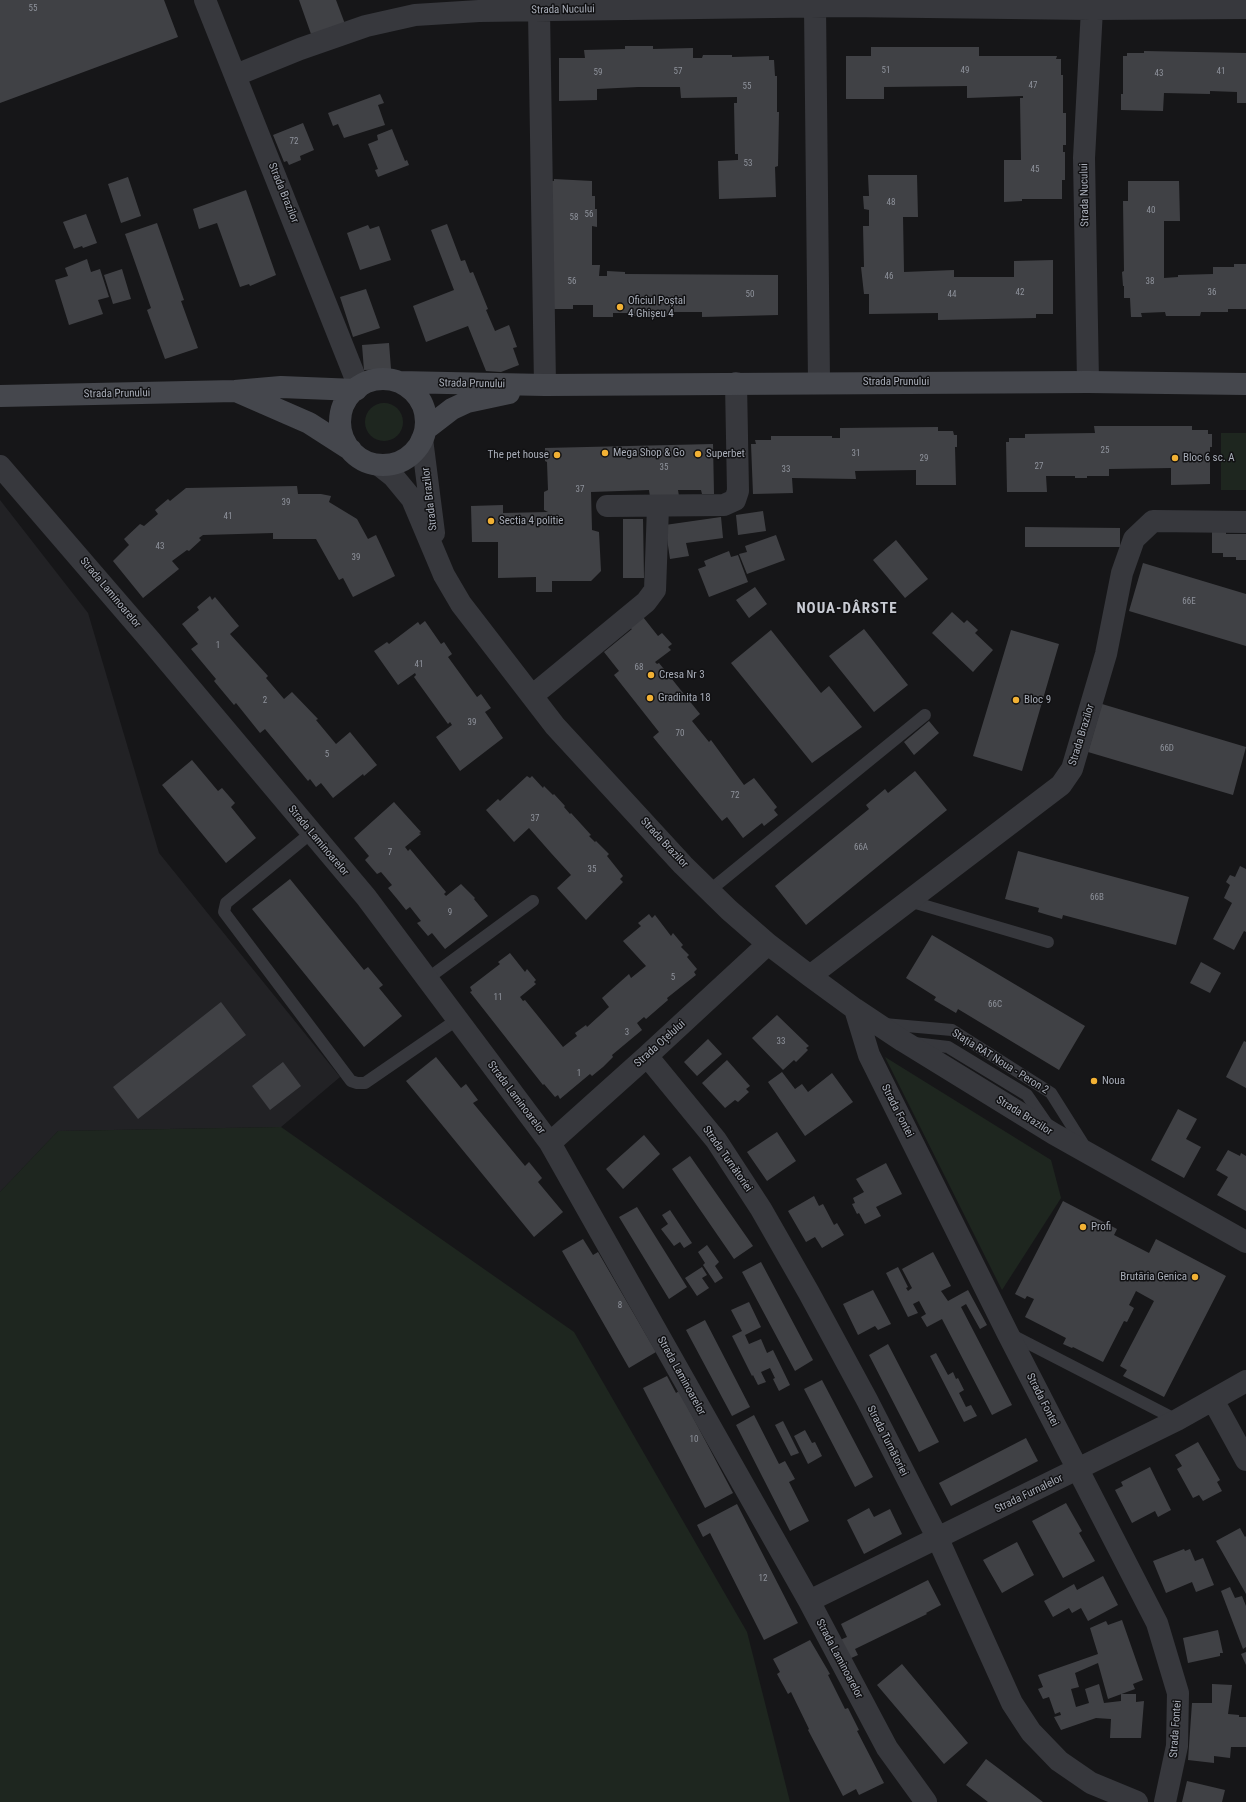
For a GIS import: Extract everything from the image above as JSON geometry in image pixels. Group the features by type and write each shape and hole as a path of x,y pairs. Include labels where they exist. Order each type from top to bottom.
{"street":[{"name":"Strada Brazilor","path":"205,0 236,75 357,388"},
{"name":"Strada Nucului","path":"236,75 300,49 366,26 415,15 479,11 1091,4 1246,8"},
{"name":"Strada Nucului","path":"1088,382 1084,158 1091,4"},
{"path":"815,7 819,382"},
{"path":"539,11 545,385"},
{"path":"379,380 399,382 409,388 417,396 423,406 426,418 424,434 415,451 405,459 393,464 379,465 369,463 351,450 344,438 341,426 342,412 347,400 357,388 379,380"},
{"name":"Strada Prunului","path":"399,382 545,385 819,382 1088,382 1246,384"},
{"path":"607,506 658,507 724,505 735,500 738,491 736,383"},
{"name":"Strada Prunului","path":"424,434 452,409 467,402 545,385"},
{"name":"Strada Prunului","path":"0,396 235,391 281,387 357,388"},
{"name":"Strada Prunului","path":"235,391 297,417 351,450"},
{"name":"Strada Brazilor","path":"424,434 437,558"},
{"name":"Strada Brazilor","path":"379,465 393,476 412,498 444,575 461,604 555,726 709,891 768,944 855,1009 903,1041 1054,1134 1246,1242"},
{"name":"Strada Laminoarelor","path":"0,466 115,598 366,897 550,1143 809,1601 887,1748 926,1802"},
{"path":"532,696 646,602 655,590 658,507"},
{"name":"Strada Brazilor","path":"810,976 1061,785 1072,769 1106,654 1122,573 1134,539 1153,521 1246,522"},
{"name":"Strada Oțelului","path":"550,1143 768,944"},
{"name":"Strada Fontei","path":"855,1009 869,1055 1007,1332 1157,1623 1178,1693 1177,1746 1165,1802"},
{"name":"Strada Turnătoriei","path":"647,1056 716,1140 761,1209 849,1367 938,1539 1012,1703 1031,1732 1059,1762 1091,1783 1137,1802"},
{"name":"Strada Furnalelor","path":"809,1601 1078,1470 1177,1420 1246,1381"},
{"path":"1213,1400 1246,1460"}],"lane":[{"path":"709,891 925,715"},
{"path":"311,833 226,902 224,912 351,1081 365,1083 458,1019"},
{"path":"427,979 532,901"},
{"path":"909,901 1048,942"},
{"name":"Stația RAT Noua - Peron 2","path":"877,1024 952,1030 1051,1094 1090,1155"},
{"path":"1007,1332 1177,1420"}],"shaded area":[{"path":"380,403 388,403 395,406 400,411 403,422 400,433 395,438 388,441 380,441 373,438 368,433 365,426 365,418 368,411 373,406"},
{"path":"1221,433 1246,433 1246,490 1221,490"},
{"path":"0,500 88,613 159,853 340,1077 281,1127 58,1131 0,1192"},
{"path":"885,1057 1051,1160 1061,1198 1002,1290"},
{"path":"281,1127 574,1332 747,1632 790,1802 0,1802 0,1192 58,1131"}],"building":[{"path":"0,0 164,0 178,37 0,103"},
{"path":"299,0 336,0 345,24 311,34"},
{"path":"625,46 653,46 653,49 693,48 693,58 702,58 703,55 732,55 732,57 769,56 769,60 774,60 775,76 777,76 777,112 779,112 778,166 775,167 776,197 719,199 718,161 738,160 738,154 735,154 734,103 737,103 737,97 681,98 680,87 638,87 597,89 597,100 559,101 559,58 585,58 584,50 625,49"},
{"path":"871,47 979,47 979,56 1057,56 1056,59 1061,59 1061,75 1063,75 1063,113 1066,113 1066,145 1063,145 1063,152 1065,152 1065,180 1062,180 1062,199 1022,199 1022,201 1004,202 1004,160 1021,160 1020,98 1023,98 1023,96 967,98 967,86 884,87 884,99 846,99 846,56 871,56"},
{"path":"1144,51 1246,53 1246,103 1237,103 1237,92 1210,91 1210,94 1164,93 1163,111 1121,110 1121,94 1123,94 1123,56 1127,56 1127,53 1144,53"},
{"path":"380,94 384,103 378,105 385,125 344,138 338,124 333,126 328,113"},
{"path":"303,123 314,150 300,156 301,160 289,165 287,161 284,162 273,135"},
{"path":"392,129 405,161 407,160 409,165 378,177 375,170 378,169 368,144 378,140 377,135"},
{"path":"868,175 917,175 918,217 903,217 904,272 954,270 954,277 1014,277 1014,261 1053,260 1053,314 1036,314 1036,318 938,320 938,313 869,314 869,294 864,294 861,267 864,267 863,226 869,226 869,210 864,209 863,196 869,196"},
{"path":"128,177 141,216 121,223 108,184"},
{"path":"554,179 592,181 592,196 595,196 595,209 597,209 597,227 592,226 592,265 600,265 599,276 607,276 607,271 625,272 625,274 778,275 778,315 702,317 702,312 671,312 671,316 633,316 633,313 613,313 613,317 593,317 593,305 573,305 573,309 551,309 551,181 554,181"},
{"path":"1128,181 1179,181 1180,221 1164,221 1164,278 1178,277 1178,275 1213,274 1213,267 1234,267 1234,264 1246,264 1246,309 1228,309 1228,312 1201,312 1200,316 1166,316 1165,312 1141,313 1142,317 1131,317 1130,298 1124,298 1122,272 1124,271 1123,201 1128,201"},
{"path":"246,190 276,275 250,286 249,284 240,287 217,223 199,229 193,209"},
{"path":"86,214 97,243 83,248 82,246 74,249 63,222"},
{"path":"157,223 184,300 181,301 198,348 165,359 147,310 151,308 125,234"},
{"path":"447,224 461,261 465,260 470,273 473,272 495,331 509,325 517,347 513,348 519,365 501,372 486,371 468,326 426,342 413,306 454,290 431,230"},
{"path":"368,225 370,229 379,226 391,260 360,270 347,233"},
{"path":"87,259 91,272 100,269 109,297 98,300 103,314 69,325 55,280 68,276 65,268"},
{"path":"122,269 131,299 113,304 104,275"},
{"path":"366,289 380,328 353,337 340,297"},
{"path":"389,343 391,369 364,370 362,345"},
{"path":"1094,426 1192,426 1192,430 1208,430 1208,434 1212,434 1212,447 1210,447 1210,484 1171,485 1171,468 1109,469 1109,476 1087,476 1087,478 1075,478 1075,476 1046,476 1047,492 1007,492 1006,442 1009,442 1009,438 1025,438 1025,434 1095,433"},
{"path":"938,427 938,431 953,431 954,435 957,435 957,447 955,447 956,485 916,485 916,470 855,471 856,479 792,478 793,493 753,494 751,444 756,444 755,440 771,440 771,436 832,436 832,438 840,438 840,428"},
{"path":"713,444 714,494 702,494 701,490 678,490 679,496 650,497 649,490 591,492 592,530 599,532 601,571 591,581 552,581 552,592 536,592 536,577 498,578 498,542 472,542 471,506 503,505 503,513 548,512 544,510 544,492 548,490 545,448"},
{"path":"297,486 298,494 321,494 331,496 329,502 357,519 368,539 376,535 395,576 353,597 343,578 339,580 316,539 273,539 273,533 203,535 199,538 201,540 189,551 187,550 172,561 179,569 143,598 113,561 129,545 124,539 140,524 144,526 158,514 155,510 168,499 170,501 186,488"},
{"path":"763,511 766,531 738,535 736,515"},
{"path":"721,517 723,538 686,543 689,556 670,559 665,525"},
{"path":"623,519 643,519 644,578 623,578"},
{"path":"1025,527 1120,528 1120,547 1025,547"},
{"path":"1212,531 1226,531 1226,534 1246,534 1246,560 1236,560 1236,557 1223,557 1223,553 1212,553"},
{"path":"776,535 785,560 747,574 739,554 747,552 745,546"},
{"path":"896,540 928,579 905,598 873,560"},
{"path":"729,551 731,557 738,555 748,582 709,597 698,569 706,566 704,561"},
{"path":"1143,563 1246,594 1246,646 1129,611"},
{"path":"755,587 767,604 749,618 736,600"},
{"path":"210,596 212,600 215,597 239,626 230,634 268,676 266,678 284,699 292,692 318,719 316,720 336,744 350,732 377,765 364,776 363,774 333,798 321,783 316,787 310,779 308,781 265,729 260,733 236,703 234,705 214,681 216,679 191,649 198,644 182,624 199,610 197,607"},
{"path":"952,612 964,623 967,620 978,630 975,633 993,650 973,672 932,633"},
{"path":"643,617 658,636 662,633 672,644 668,647 671,650 655,662 657,664 659,663 700,714 692,721 709,742 711,740 744,785 754,778 777,807 774,810 778,815 764,826 762,823 743,838 727,817 722,821 653,737 659,732 614,675 619,671 604,652 632,629 630,628"},
{"path":"425,621 441,644 444,642 452,654 448,657 477,697 481,694 491,708 485,712 503,738 460,771 436,737 452,725 450,722 448,724 414,677 416,675 415,673 398,685 374,651 387,642 389,644 418,622 420,625"},
{"path":"864,629 908,685 874,712 829,656"},
{"path":"771,630 821,693 829,686 862,727 812,763 731,663"},
{"name":"Bloc 9","path":"1011,630 1059,644 1022,771 973,756"},
{"path":"1102,704 1246,747 1233,795 1088,752"},
{"path":"929,721 939,733 914,755 904,742"},
{"path":"192,760 218,791 222,788 235,803 231,807 256,838 226,863 162,785"},
{"path":"915,771 947,810 806,925 775,886 869,809 866,805 885,789 888,793"},
{"path":"527,776 530,778 532,776 543,788 544,786 553,795 554,794 570,814 571,813 591,835 589,836 609,854 607,856 623,876 620,879 623,882 586,920 557,888 571,875 529,828 514,842 486,810 498,799 500,801"},
{"path":"394,802 421,832 419,833 421,834 405,847 408,851 410,849 446,892 444,894 446,896 461,884 475,898 474,899 488,916 445,949 432,933 428,936 417,923 421,921 410,907 406,910 388,888 392,885 381,872 377,874 365,860 369,856 354,838"},
{"path":"1018,851 1189,897 1176,945 1063,915 1062,919 1038,912 1039,908 1005,899"},
{"path":"1240,866 1246,869 1246,932 1244,931 1234,950 1213,939 1232,903 1224,898 1230,885 1226,882 1230,875 1235,877"},
{"path":"290,879 364,970 368,967 383,985 379,988 402,1016 364,1047 252,909"},
{"path":"649,914 652,918 655,915 671,936 673,933 683,945 681,947 689,955 687,957 697,969 694,972 696,975 667,998 668,1000 646,1019 644,1017 637,1023 642,1030 612,1055 613,1057 603,1067 592,1076 590,1074 560,1099 558,1095 555,1097 544,1084 543,1085 470,992 472,991 470,987 500,964 498,962 510,953 525,972 527,969 536,980 534,982 536,984 520,997 523,1001 525,1000 563,1047 577,1036 575,1033 586,1025 587,1027 609,1007 602,998 629,974 631,978 646,966 623,941 641,926 638,923"},
{"path":"932,935 1085,1026 1059,1070 958,1009 956,1013 934,1000 936,997 906,978"},
{"path":"1201,962 1221,973 1210,993 1190,983"},
{"path":"221,1002 246,1035 138,1119 113,1087"},
{"path":"777,1015 809,1046 806,1048 808,1050 796,1062 794,1060 783,1070 752,1038"},
{"path":"708,1039 722,1054 697,1076 684,1062"},
{"path":"1244,1041 1246,1042 1246,1088 1226,1077"},
{"path":"436,1057 461,1088 466,1084 478,1100 473,1103 525,1166 529,1162 542,1178 538,1182 563,1212 534,1237 406,1081"},
{"path":"727,1060 750,1086 746,1089 749,1092 738,1102 735,1100 725,1108 702,1083"},
{"path":"283,1062 301,1086 270,1110 252,1086"},
{"path":"782,1072 795,1089 802,1084 808,1092 832,1073 853,1102 805,1136 768,1082"},
{"path":"1178,1109 1197,1119 1186,1139 1201,1147 1184,1178 1151,1160"},
{"path":"777,1132 796,1161 767,1181 747,1152"},
{"path":"644,1135 660,1154 623,1189 606,1169"},
{"path":"1228,1150 1240,1156 1241,1153 1246,1156 1246,1211 1217,1195 1228,1177 1216,1170"},
{"path":"690,1156 753,1246 734,1259 672,1169"},
{"path":"886,1163 902,1194 876,1207 881,1216 865,1224 859,1213 857,1214 852,1204 855,1203 853,1198 864,1192 856,1179"},
{"path":"814,1196 819,1206 823,1204 834,1225 837,1223 844,1235 822,1248 815,1237 806,1242 788,1211"},
{"path":"1063,1201 1117,1229 1114,1235 1149,1253 1156,1239 1226,1276 1164,1397 1123,1376 1127,1370 1120,1366 1154,1301 1136,1291 1129,1305 1134,1308 1127,1322 1124,1321 1103,1362 1073,1347 1072,1348 1063,1344 1066,1338 1025,1317 1034,1299 1027,1296 1025,1299 1015,1294"},
{"path":"637,1207 687,1287 669,1299 619,1217"},
{"path":"670,1210 692,1243 684,1248 680,1242 674,1246 661,1229 668,1224 662,1215"},
{"path":"583,1239 593,1255 598,1252 656,1352 629,1368 562,1251"},
{"path":"707,1245 719,1262 715,1266 723,1278 715,1283 703,1265 705,1263 698,1252"},
{"path":"933,1252 951,1286 941,1291 948,1301 968,1290 987,1325 980,1329 966,1304 961,1307 1012,1405 992,1415 942,1319 927,1327 921,1317 926,1314 919,1301 913,1304 918,1313 908,1317 886,1273 898,1267 908,1287 906,1288 908,1291 912,1288 902,1269"},
{"path":"761,1262 813,1360 795,1371 742,1272"},
{"path":"702,1267 707,1275 702,1278 709,1288 697,1296 685,1278"},
{"path":"873,1290 891,1324 878,1330 875,1326 858,1335 843,1304"},
{"path":"749,1302 761,1327 745,1335 749,1344 761,1339 767,1353 773,1350 790,1385 779,1391 773,1379 775,1378 770,1368 761,1372 766,1382 758,1385 732,1336 742,1331 731,1310"},
{"path":"705,1320 750,1407 732,1416 686,1330"},
{"path":"888,1344 939,1442 919,1452 869,1355"},
{"path":"936,1353 948,1375 953,1372 956,1379 958,1378 964,1390 959,1393 966,1407 971,1405 977,1416 964,1422 930,1356"},
{"path":"667,1376 676,1393 679,1391 733,1493 705,1508 643,1388"},
{"path":"822,1380 873,1477 855,1487 804,1389"},
{"path":"754,1415 779,1464 785,1461 795,1479 789,1482 809,1521 790,1531 736,1425"},
{"path":"783,1421 799,1453 791,1456 775,1425"},
{"path":"805,1430 812,1443 815,1442 822,1456 808,1464 794,1436"},
{"path":"1026,1438 1038,1461 951,1506 939,1483"},
{"path":"1198,1442 1220,1480 1217,1482 1222,1491 1203,1501 1199,1495 1193,1498 1177,1469 1182,1466 1175,1455"},
{"path":"1150,1467 1171,1510 1158,1517 1155,1511 1132,1523 1115,1490 1123,1486 1121,1482"},
{"path":"1066,1503 1082,1531 1079,1533 1095,1561 1063,1578 1032,1521"},
{"path":"737,1504 798,1623 764,1640 710,1533 703,1537 697,1525"},
{"path":"869,1508 874,1517 890,1509 902,1534 864,1554 847,1520"},
{"path":"1240,1528 1245,1537 1246,1536 1246,1594 1216,1541"},
{"path":"1017,1542 1034,1575 1002,1593 983,1560"},
{"path":"1184,1549 1185,1551 1190,1549 1195,1561 1203,1558 1214,1585 1196,1592 1192,1582 1166,1593 1153,1561"},
{"path":"1103,1576 1118,1605 1088,1621 1081,1608 1072,1613 1069,1608 1053,1617 1044,1601 1074,1584 1077,1590"},
{"path":"928,1580 941,1605 926,1613 927,1614 855,1649 858,1655 849,1659 840,1640 847,1637 841,1624"},
{"path":"1230,1587 1235,1598 1242,1596 1246,1606 1246,1647 1243,1649 1221,1591"},
{"path":"1122,1620 1143,1680 1133,1684 1135,1689 1122,1694 1136,1694 1136,1702 1144,1701 1141,1738 1110,1738 1111,1719 1096,1718 1061,1730 1054,1717 1061,1715 1060,1712 1055,1714 1049,1697 1043,1699 1038,1689 1043,1687 1038,1675 1098,1654 1090,1628 1106,1621 1108,1625","holes":["1098,1663 1108,1699 1121,1694 1121,1701 1104,1703 1099,1684 1085,1689 1089,1703 1076,1707 1071,1689 1079,1687 1075,1673"]},
{"path":"1218,1630 1223,1653 1220,1653 1220,1656 1188,1663 1183,1638"},
{"path":"810,1640 830,1674 828,1675 845,1709 848,1708 859,1730 857,1731 884,1783 859,1795 856,1789 843,1796 808,1730 809,1729 791,1692 788,1694 777,1674 780,1672 773,1659"},
{"path":"1246,1652 1246,1665 1241,1654"},
{"path":"902,1664 968,1743 944,1764 877,1685"},
{"path":"1212,1684 1232,1685 1228,1714 1246,1717 1246,1747 1231,1747 1230,1758 1214,1756 1214,1763 1188,1760 1192,1703 1212,1703"},
{"path":"986,1759 1043,1802 988,1802 966,1785"},
{"path":"1187,1781 1225,1790 1222,1802 1182,1802"}],"place":[{"name":"Oficiul Poștal 4 Ghișeu 4","path":"620,307"},
{"name":"Mega Shop & Go","path":"605,453"},
{"name":"Superbet","path":"698,454"},
{"name":"The pet house","path":"557,455"},
{"name":"Bloc 6 sc. A","path":"1175,458"},
{"name":"Sectia 4 politie","path":"491,521"},
{"name":"Cresa Nr 3","path":"651,675"},
{"name":"Gradinita 18","path":"650,698"},
{"name":"Bloc 9","path":"1016,700"},
{"name":"Noua","path":"1094,1081"},
{"name":"Profi","path":"1083,1227"},
{"name":"Brutăria Genica","path":"1195,1277"}],"district":[{"name":"NOUA-DÂRSTE","path":"847,609"}]}
